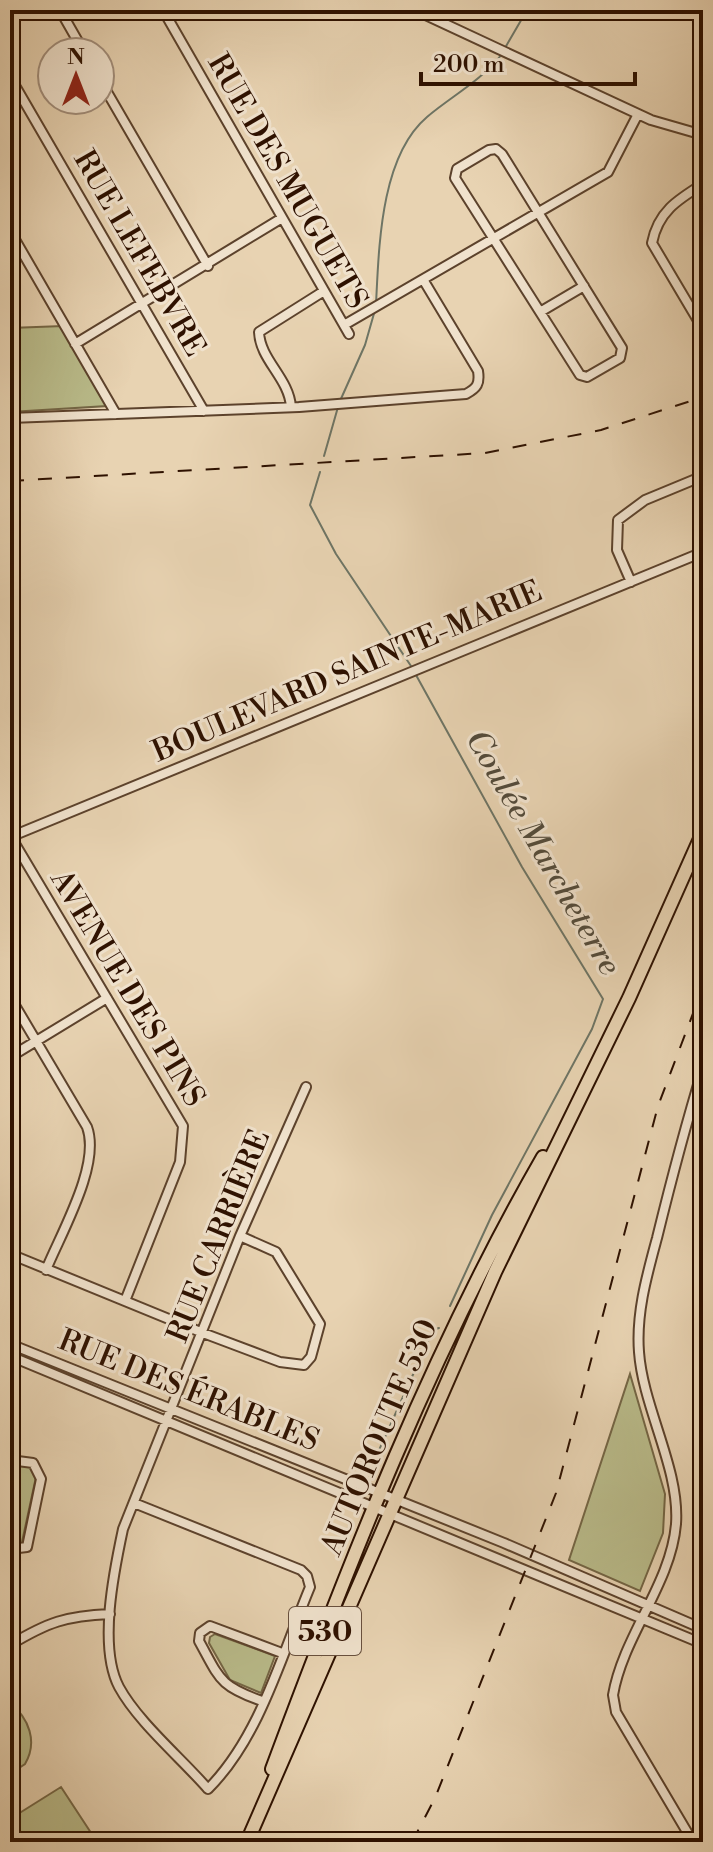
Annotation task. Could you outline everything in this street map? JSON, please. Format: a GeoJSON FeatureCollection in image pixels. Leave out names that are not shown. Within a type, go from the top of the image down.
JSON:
{"type":"FeatureCollection","features":[{"type":"Feature","properties":{"kind":"highway","name":"AUTOROUTE 530"},"geometry":{"type":"LineString","coordinates":[[246,1842],[495,1272],[595,1068],[703,832]]}},
{"type":"Feature","properties":{"kind":"highway","name":"AUTOROUTE 530"},"geometry":{"type":"LineString","coordinates":[[246,1842],[375,1508],[470,1294],[520,1196],[595,1068]]}},
{"type":"Feature","properties":{"kind":"street"},"geometry":{"type":"LineString","coordinates":[[60,10],[75,36]]}},
{"type":"Feature","properties":{"kind":"street","name":"RUE DES MUGUETS"},"geometry":{"type":"LineString","coordinates":[[163,10],[346,329],[424,281]]}},
{"type":"Feature","properties":{"kind":"street"},"geometry":{"type":"LineString","coordinates":[[415,10],[638,114],[703,135]]}},
{"type":"Feature","properties":{"kind":"street","name":"RUE LEFEBVRE"},"geometry":{"type":"LineString","coordinates":[[10,77],[204,411]]}},
{"type":"Feature","properties":{"kind":"street"},"geometry":{"type":"LineString","coordinates":[[116,108],[208,266]]}},
{"type":"Feature","properties":{"kind":"street"},"geometry":{"type":"LineString","coordinates":[[10,418],[295,407],[450,395],[475,389],[479,381],[478,371],[424,281],[612,168],[638,114]]}},
{"type":"Feature","properties":{"kind":"street"},"geometry":{"type":"LineString","coordinates":[[490,149],[498,150],[584,286],[622,352],[620,358],[591,375],[580,375],[495,240],[456,180],[458,168],[490,149]]}},
{"type":"Feature","properties":{"kind":"street"},"geometry":{"type":"LineString","coordinates":[[703,184],[671,204],[662,214],[652,243],[703,329]]}},
{"type":"Feature","properties":{"kind":"street"},"geometry":{"type":"LineString","coordinates":[[75,344],[208,266],[282,218]]}},
{"type":"Feature","properties":{"kind":"street"},"geometry":{"type":"LineString","coordinates":[[10,231],[116,414]]}},
{"type":"Feature","properties":{"kind":"street"},"geometry":{"type":"LineString","coordinates":[[540,312],[584,286]]}},
{"type":"Feature","properties":{"kind":"street"},"geometry":{"type":"LineString","coordinates":[[295,407],[289,389],[262,345],[259,332],[324,291]]}},
{"type":"Feature","properties":{"kind":"street"},"geometry":{"type":"LineString","coordinates":[[631,582],[617,550],[618,520],[645,500],[703,476]]}},
{"type":"Feature","properties":{"kind":"street","name":"BOULEVARD SAINTE-MARIE"},"geometry":{"type":"LineString","coordinates":[[10,837],[703,552]]}},
{"type":"Feature","properties":{"kind":"street","name":"AVENUE DES PINS"},"geometry":{"type":"LineString","coordinates":[[10,837],[173,1107],[184,1134],[180,1162],[125,1301]]}},
{"type":"Feature","properties":{"kind":"street"},"geometry":{"type":"LineString","coordinates":[[10,997],[87,1127],[92,1150],[46,1270]]}},
{"type":"Feature","properties":{"kind":"street"},"geometry":{"type":"LineString","coordinates":[[10,1057],[107,998]]}},
{"type":"Feature","properties":{"kind":"street"},"geometry":{"type":"LineString","coordinates":[[693,1842],[613,1702],[614,1687],[673,1541],[676,1510],[639,1353],[641,1308],[677,1155],[703,1068]]}},
{"type":"Feature","properties":{"kind":"street","name":"RUE CARRIÈRE"},"geometry":{"type":"LineString","coordinates":[[262,1701],[224,1773],[208,1789],[119,1687],[110,1656],[110,1614],[118,1549],[134,1503],[240,1236],[306,1087]]}},
{"type":"Feature","properties":{"kind":"street"},"geometry":{"type":"LineString","coordinates":[[10,1254],[203,1333],[288,1364],[304,1365],[311,1357],[320,1324],[276,1252],[240,1236]]}},
{"type":"Feature","properties":{"kind":"street","name":"RUE DES ÉRABLES"},"geometry":{"type":"LineString","coordinates":[[10,1344],[382,1493],[703,1629]]}},
{"type":"Feature","properties":{"kind":"street","name":"RUE DES ÉRABLES"},"geometry":{"type":"LineString","coordinates":[[10,1356],[167,1424],[703,1644]]}},
{"type":"Feature","properties":{"kind":"street"},"geometry":{"type":"LineString","coordinates":[[10,1460],[33,1463],[41,1479],[27,1547],[10,1549]]}},
{"type":"Feature","properties":{"kind":"street"},"geometry":{"type":"LineString","coordinates":[[134,1503],[301,1570],[307,1576],[310,1587],[262,1701],[231,1690],[222,1682],[199,1641],[200,1633],[210,1626],[282,1653]]}},
{"type":"Feature","properties":{"kind":"street"},"geometry":{"type":"LineString","coordinates":[[10,1645],[46,1623],[67,1616],[110,1614]]}},
{"type":"Feature","properties":{"kind":"green space"},"geometry":{"type":"Polygon","coordinates":[[[63,326],[107,406],[10,412],[10,328],[63,326]]]}},
{"type":"Feature","properties":{"kind":"green space"},"geometry":{"type":"Polygon","coordinates":[[[630,1374],[665,1494],[663,1533],[640,1591],[569,1560],[630,1374]]]}},
{"type":"Feature","properties":{"kind":"green space"},"geometry":{"type":"Polygon","coordinates":[[[10,1463],[31,1466],[36,1477],[22,1542],[14,1546],[10,1543],[10,1463]]]}},
{"type":"Feature","properties":{"kind":"green space"},"geometry":{"type":"Polygon","coordinates":[[[215,1634],[275,1656],[261,1693],[230,1680],[209,1643],[210,1637],[215,1634]]]}},
{"type":"Feature","properties":{"kind":"green space"},"geometry":{"type":"Polygon","coordinates":[[[10,1703],[27,1723],[31,1747],[25,1764],[10,1774],[10,1703]]]}},
{"type":"Feature","properties":{"kind":"green space"},"geometry":{"type":"Polygon","coordinates":[[[61,1787],[97,1842],[10,1842],[10,1819],[61,1787]]]}},
{"type":"Feature","properties":{"kind":"waterway","name":"Coulée Marcheterre"},"geometry":{"type":"LineString","coordinates":[[505,48],[527,10]]}},
{"type":"Feature","properties":{"kind":"waterway","name":"Coulée Marcheterre"},"geometry":{"type":"LineString","coordinates":[[376,304],[385,204],[400,155],[411,134],[427,117],[475,80],[502,54]]}},
{"type":"Feature","properties":{"kind":"waterway","name":"Coulée Marcheterre"},"geometry":{"type":"LineString","coordinates":[[340,401],[365,345],[375,310]]}},
{"type":"Feature","properties":{"kind":"waterway","name":"Coulée Marcheterre"},"geometry":{"type":"LineString","coordinates":[[324,456],[338,407]]}},
{"type":"Feature","properties":{"kind":"waterway","name":"Coulée Marcheterre"},"geometry":{"type":"LineString","coordinates":[[320,472],[310,505],[336,554],[413,669]]}},
{"type":"Feature","properties":{"kind":"waterway","name":"Coulée Marcheterre"},"geometry":{"type":"LineString","coordinates":[[416,675],[522,867],[603,999],[592,1029],[492,1215],[450,1306]]}},
{"type":"Feature","properties":{"kind":"waterway","name":"Coulée Marcheterre"},"geometry":{"type":"LineString","coordinates":[[376,1457],[433,1330],[439,1328]]}},
{"type":"Feature","properties":{"kind":"waterway","name":"Coulée Marcheterre"},"geometry":{"type":"LineString","coordinates":[[347,1531],[349,1527]]}},
{"type":"Feature","properties":{"kind":"railway"},"geometry":{"type":"LineString","coordinates":[[10,481],[485,453],[601,430],[703,397]]}},
{"type":"Feature","properties":{"kind":"railway"},"geometry":{"type":"LineString","coordinates":[[412,1842],[435,1798],[556,1493],[658,1106],[703,987]]}}]}
